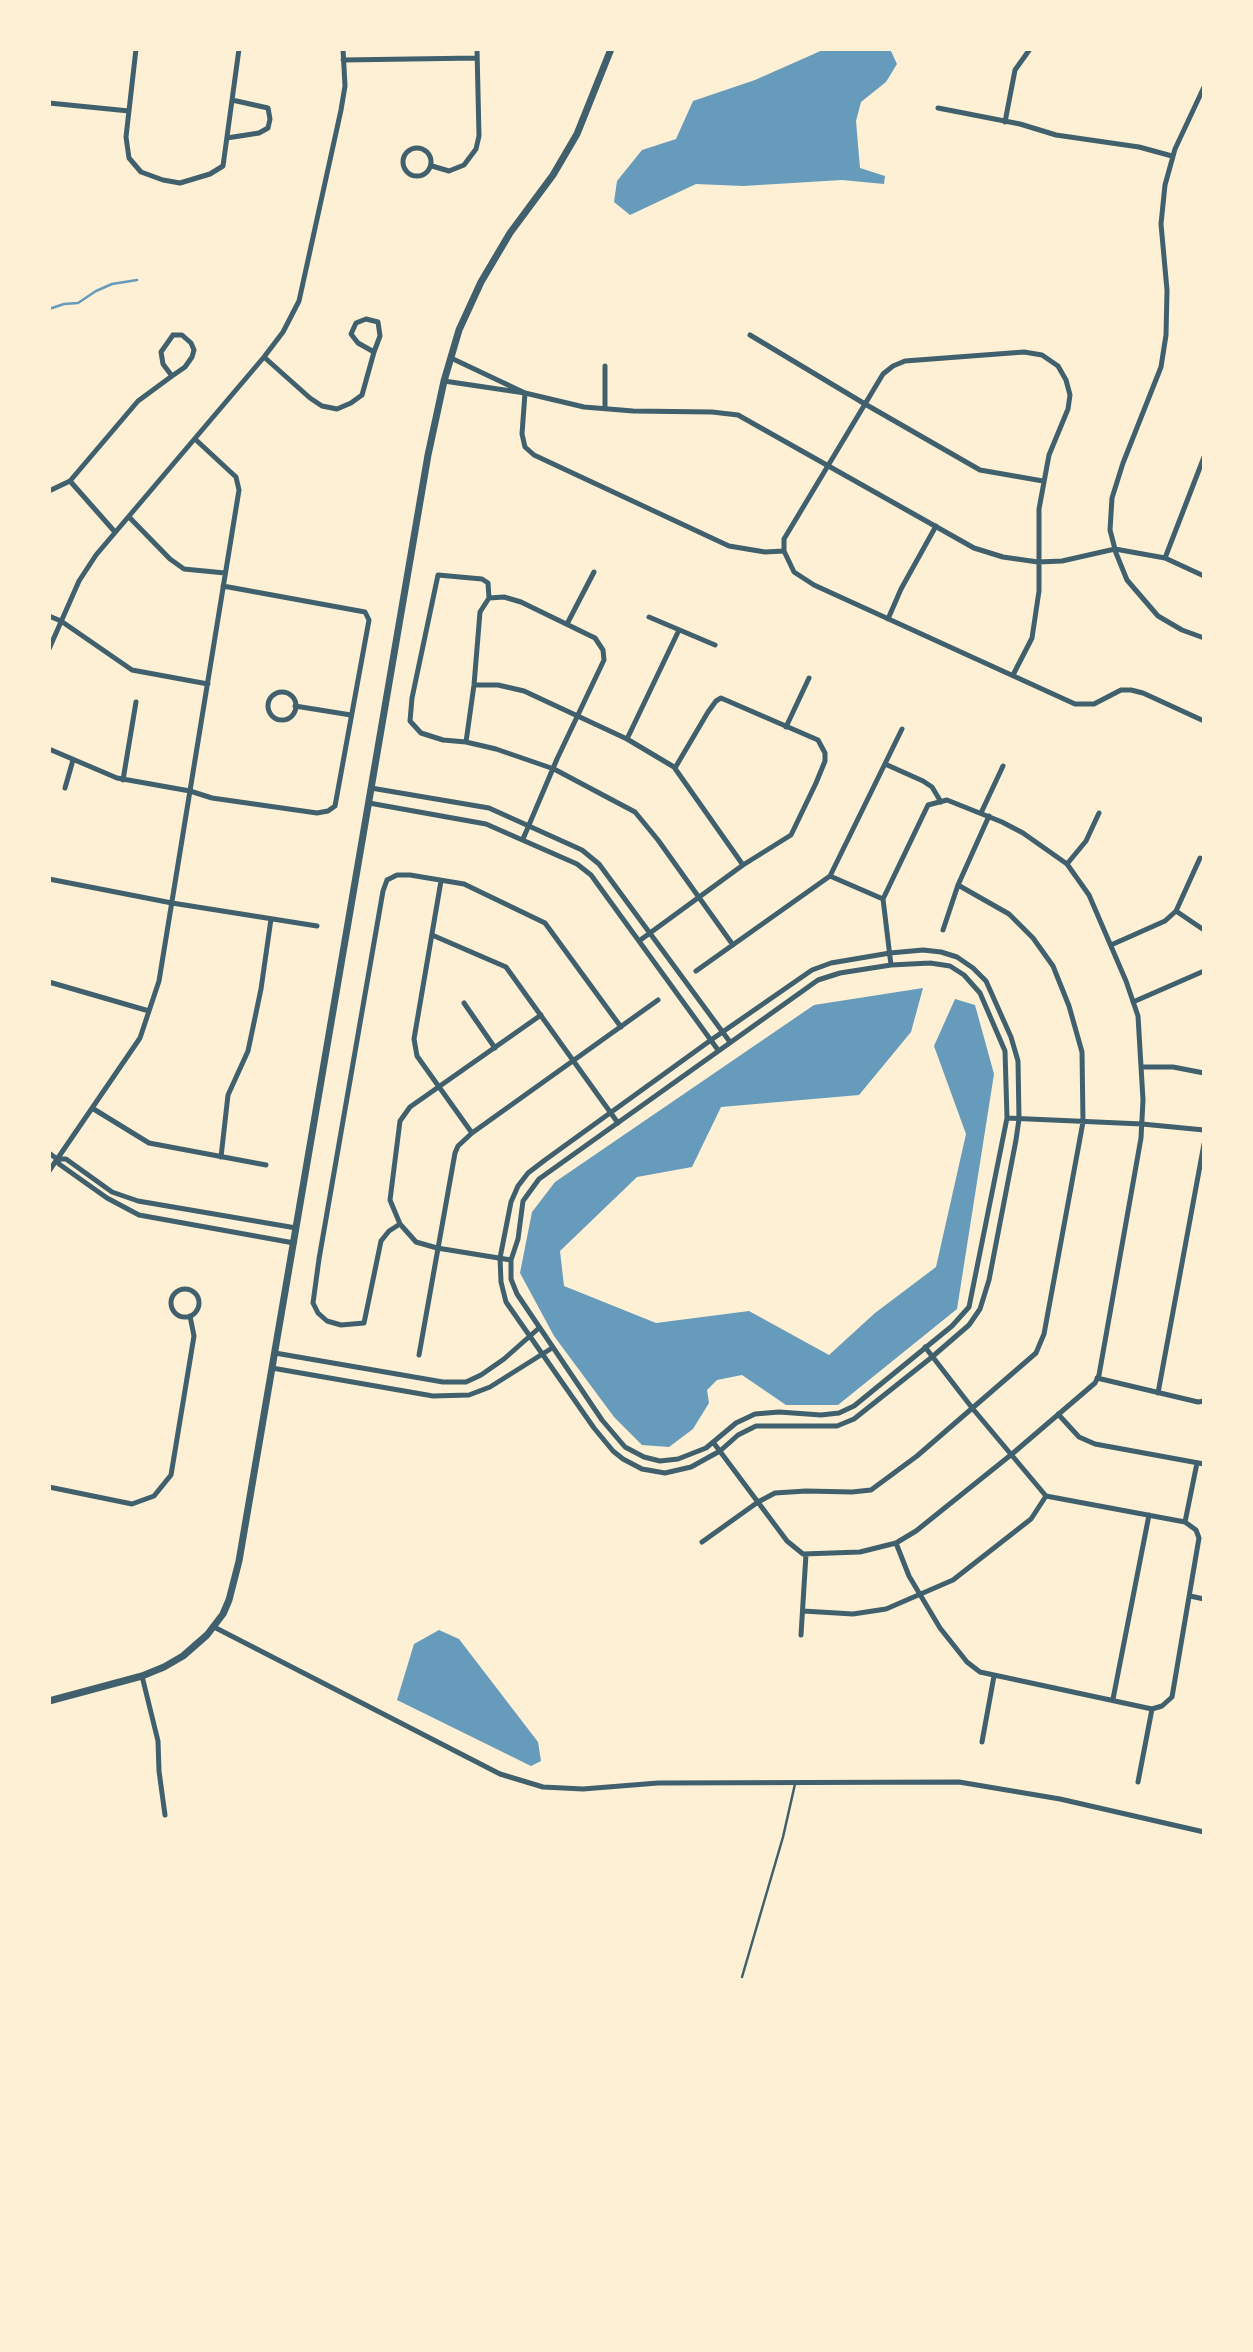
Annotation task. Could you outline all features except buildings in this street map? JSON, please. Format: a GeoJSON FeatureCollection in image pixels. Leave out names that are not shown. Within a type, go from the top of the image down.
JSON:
{"type":"FeatureCollection","features":[{"type":"Feature","properties":{"kind":"street"},"geometry":{"type":"LineString","coordinates":[[136,49],[126,138],[129,158],[141,172],[180,183],[210,174],[223,166],[239,49]]}},
{"type":"Feature","properties":{"kind":"street"},"geometry":{"type":"LineString","coordinates":[[49,649],[79,581],[96,555],[264,357],[283,332],[299,301],[341,110],[345,86],[343,49]]}},
{"type":"Feature","properties":{"kind":"street"},"geometry":{"type":"LineString","coordinates":[[432,166],[449,171],[464,165],[476,149],[479,136],[477,49]]}},
{"type":"Feature","properties":{"kind":"street"},"geometry":{"type":"LineString","coordinates":[[49,1701],[142,1676],[164,1667],[198,1644],[214,1627],[229,1600],[239,1561],[428,455],[444,381],[459,330],[481,282],[510,233],[554,175],[577,134],[611,49]]}},
{"type":"Feature","properties":{"kind":"street"},"geometry":{"type":"LineString","coordinates":[[1005,122],[1015,70],[1030,49]]}},
{"type":"Feature","properties":{"kind":"street"},"geometry":{"type":"LineString","coordinates":[[344,60],[477,58]]}},
{"type":"Feature","properties":{"kind":"street"},"geometry":{"type":"LineString","coordinates":[[1204,87],[1172,156],[1165,185],[1161,224],[1167,290],[1166,335],[1161,368],[1122,463],[1112,498],[1111,530],[1115,549],[1128,580],[1158,616],[1182,630],[1204,638]]}},
{"type":"Feature","properties":{"kind":"street"},"geometry":{"type":"LineString","coordinates":[[227,138],[259,133],[268,128],[270,119],[268,107],[232,100]]}},
{"type":"Feature","properties":{"kind":"street"},"geometry":{"type":"LineString","coordinates":[[49,103],[129,111]]}},
{"type":"Feature","properties":{"kind":"street"},"geometry":{"type":"LineString","coordinates":[[938,108],[1020,124],[1056,135],[1139,147],[1172,156]]}},
{"type":"Feature","properties":{"kind":"street"},"geometry":{"type":"LineString","coordinates":[[419,148],[429,154],[432,166],[423,176],[413,176],[408,173],[403,162],[408,152],[419,148]]}},
{"type":"Feature","properties":{"kind":"street"},"geometry":{"type":"LineString","coordinates":[[264,357],[310,398],[322,406],[337,409],[362,395],[380,337],[378,322],[366,319],[356,323],[351,334],[374,352]]}},
{"type":"Feature","properties":{"kind":"street"},"geometry":{"type":"LineString","coordinates":[[49,491],[70,481],[138,401],[185,367],[194,350],[182,335],[173,335],[161,352],[163,363],[172,376]]}},
{"type":"Feature","properties":{"kind":"street"},"geometry":{"type":"LineString","coordinates":[[750,335],[980,470],[1043,481]]}},
{"type":"Feature","properties":{"kind":"street"},"geometry":{"type":"LineString","coordinates":[[1013,676],[1032,638],[1039,591],[1039,509],[1043,481],[1049,455],[1068,410],[1070,395],[1058,366],[1042,355],[1024,352],[905,361],[892,366],[883,374],[784,539],[784,551],[794,572],[814,585],[1013,676],[1075,704],[1094,704],[1121,690],[1131,690],[1204,721]]}},
{"type":"Feature","properties":{"kind":"street"},"geometry":{"type":"LineString","coordinates":[[451,358],[525,393]]}},
{"type":"Feature","properties":{"kind":"street"},"geometry":{"type":"LineString","coordinates":[[604,408],[605,366]]}},
{"type":"Feature","properties":{"kind":"street"},"geometry":{"type":"LineString","coordinates":[[444,381],[525,393],[584,407],[738,415],[974,548],[1003,557],[1039,562],[1062,561],[1115,549],[1165,558],[1204,576]]}},
{"type":"Feature","properties":{"kind":"street"},"geometry":{"type":"LineString","coordinates":[[525,393],[522,434],[526,447],[534,454],[729,546],[765,552],[784,551]]}},
{"type":"Feature","properties":{"kind":"street"},"geometry":{"type":"LineString","coordinates":[[49,1171],[140,1038],[159,981],[239,490],[236,477],[195,439]]}},
{"type":"Feature","properties":{"kind":"street"},"geometry":{"type":"LineString","coordinates":[[1165,558],[1204,457]]}},
{"type":"Feature","properties":{"kind":"street"},"geometry":{"type":"LineString","coordinates":[[70,481],[115,532]]}},
{"type":"Feature","properties":{"kind":"street"},"geometry":{"type":"LineString","coordinates":[[129,517],[170,559],[184,569],[225,573]]}},
{"type":"Feature","properties":{"kind":"street"},"geometry":{"type":"LineString","coordinates":[[888,619],[901,589],[936,526]]}},
{"type":"Feature","properties":{"kind":"street"},"geometry":{"type":"LineString","coordinates":[[567,624],[594,572]]}},
{"type":"Feature","properties":{"kind":"street"},"geometry":{"type":"LineString","coordinates":[[466,742],[480,612],[489,598],[488,583],[482,579],[438,575],[417,673],[410,722],[421,733],[443,740],[466,742],[554,769],[635,812],[733,945]]}},
{"type":"Feature","properties":{"kind":"street"},"geometry":{"type":"LineString","coordinates":[[49,749],[123,780],[190,791],[212,798],[317,813],[328,811],[335,806],[369,620],[365,612],[223,586]]}},
{"type":"Feature","properties":{"kind":"street"},"geometry":{"type":"LineString","coordinates":[[489,598],[504,597],[521,602],[595,638],[603,650],[604,660],[523,839]]}},
{"type":"Feature","properties":{"kind":"street"},"geometry":{"type":"LineString","coordinates":[[49,616],[61,621],[132,670],[208,684]]}},
{"type":"Feature","properties":{"kind":"street"},"geometry":{"type":"LineString","coordinates":[[649,617],[715,645]]}},
{"type":"Feature","properties":{"kind":"street"},"geometry":{"type":"LineString","coordinates":[[627,739],[679,630]]}},
{"type":"Feature","properties":{"kind":"street"},"geometry":{"type":"LineString","coordinates":[[786,727],[809,678]]}},
{"type":"Feature","properties":{"kind":"street"},"geometry":{"type":"LineString","coordinates":[[474,685],[498,685],[524,691],[627,739],[675,768],[743,865]]}},
{"type":"Feature","properties":{"kind":"street"},"geometry":{"type":"LineString","coordinates":[[285,693],[294,699],[295,706],[290,718],[279,720],[269,713],[268,705],[273,695],[285,693]]}},
{"type":"Feature","properties":{"kind":"street"},"geometry":{"type":"LineString","coordinates":[[639,941],[743,865],[791,835],[825,761],[825,753],[818,740],[721,698],[708,712],[675,768]]}},
{"type":"Feature","properties":{"kind":"street"},"geometry":{"type":"LineString","coordinates":[[123,780],[136,702]]}},
{"type":"Feature","properties":{"kind":"street"},"geometry":{"type":"LineString","coordinates":[[295,706],[351,715]]}},
{"type":"Feature","properties":{"kind":"street"},"geometry":{"type":"LineString","coordinates":[[696,971],[830,876],[902,729]]}},
{"type":"Feature","properties":{"kind":"street"},"geometry":{"type":"LineString","coordinates":[[65,788],[73,760]]}},
{"type":"Feature","properties":{"kind":"street"},"geometry":{"type":"LineString","coordinates":[[885,764],[932,787],[941,802]]}},
{"type":"Feature","properties":{"kind":"street"},"geometry":{"type":"LineString","coordinates":[[981,813],[1003,766]]}},
{"type":"Feature","properties":{"kind":"street"},"geometry":{"type":"LineString","coordinates":[[371,788],[489,808],[582,850],[599,864],[730,1042]]}},
{"type":"Feature","properties":{"kind":"street"},"geometry":{"type":"LineString","coordinates":[[422,813],[426,798]]}},
{"type":"Feature","properties":{"kind":"street"},"geometry":{"type":"LineString","coordinates":[[713,1442],[787,1541],[806,1553],[860,1552],[896,1543],[916,1531],[1012,1454],[1097,1378],[1142,1124],[1138,1016],[1089,895],[1067,864],[1023,833],[947,800],[928,805],[883,899],[891,965]]}},
{"type":"Feature","properties":{"kind":"street"},"geometry":{"type":"LineString","coordinates":[[369,803],[486,824],[577,864],[591,875],[718,1050]]}},
{"type":"Feature","properties":{"kind":"street"},"geometry":{"type":"LineString","coordinates":[[1067,864],[1086,841],[1099,813]]}},
{"type":"Feature","properties":{"kind":"street"},"geometry":{"type":"LineString","coordinates":[[943,930],[958,885],[989,816]]}},
{"type":"Feature","properties":{"kind":"street"},"geometry":{"type":"LineString","coordinates":[[1111,945],[1166,921],[1176,911],[1200,858]]}},
{"type":"Feature","properties":{"kind":"street"},"geometry":{"type":"LineString","coordinates":[[400,1224],[388,1231],[381,1241],[364,1324],[341,1325],[327,1321],[318,1313],[313,1303],[387,880],[397,875],[464,884],[545,923],[621,1027]]}},
{"type":"Feature","properties":{"kind":"street"},"geometry":{"type":"LineString","coordinates":[[830,876],[883,899]]}},
{"type":"Feature","properties":{"kind":"street"},"geometry":{"type":"LineString","coordinates":[[49,879],[172,903],[317,926]]}},
{"type":"Feature","properties":{"kind":"street"},"geometry":{"type":"LineString","coordinates":[[441,881],[414,1039],[416,1056],[472,1133]]}},
{"type":"Feature","properties":{"kind":"street"},"geometry":{"type":"LineString","coordinates":[[702,1542],[775,1493],[871,1490],[917,1456],[1036,1353],[1044,1334],[1083,1122],[1082,1052],[1069,1006],[1053,966],[1009,914],[958,885]]}},
{"type":"Feature","properties":{"kind":"street"},"geometry":{"type":"LineString","coordinates":[[1176,911],[1204,930]]}},
{"type":"Feature","properties":{"kind":"street"},"geometry":{"type":"LineString","coordinates":[[221,1157],[228,1096],[247,1051],[261,989],[271,919]]}},
{"type":"Feature","properties":{"kind":"street"},"geometry":{"type":"LineString","coordinates":[[432,935],[506,967],[618,1123]]}},
{"type":"Feature","properties":{"kind":"street"},"geometry":{"type":"LineString","coordinates":[[923,950],[942,952],[957,957],[973,968],[986,981],[1011,1037],[1018,1061],[1019,1119],[989,1280],[980,1308],[969,1325],[854,1419],[836,1426],[756,1426],[691,1467],[665,1473],[642,1469],[613,1451],[506,1303],[501,1282],[500,1258],[511,1202],[518,1186],[528,1173],[545,1160],[812,970],[831,963],[890,953],[923,950]]}},
{"type":"Feature","properties":{"kind":"street"},"geometry":{"type":"LineString","coordinates":[[930,963],[950,967],[964,975],[980,993],[1004,1051],[1007,1118],[969,1307],[953,1326],[854,1406],[839,1413],[755,1414],[736,1423],[706,1448],[678,1459],[660,1461],[644,1457],[625,1447],[602,1420],[516,1294],[511,1279],[511,1260],[518,1239],[523,1201],[539,1178],[730,1042],[818,980],[840,973],[891,965],[930,963]]}},
{"type":"Feature","properties":{"kind":"street"},"geometry":{"type":"LineString","coordinates":[[1133,1002],[1204,971]]}},
{"type":"Feature","properties":{"kind":"street"},"geometry":{"type":"LineString","coordinates":[[49,982],[149,1011]]}},
{"type":"Feature","properties":{"kind":"street"},"geometry":{"type":"LineString","coordinates":[[419,1355],[455,1153],[472,1133],[658,1000]]}},
{"type":"Feature","properties":{"kind":"street"},"geometry":{"type":"LineString","coordinates":[[464,1003],[495,1048]]}},
{"type":"Feature","properties":{"kind":"street"},"geometry":{"type":"LineString","coordinates":[[511,1260],[416,1242],[400,1224],[390,1200],[400,1121],[410,1107],[541,1015]]}},
{"type":"Feature","properties":{"kind":"street"},"geometry":{"type":"LineString","coordinates":[[1141,1067],[1204,1073]]}},
{"type":"Feature","properties":{"kind":"street"},"geometry":{"type":"LineString","coordinates":[[92,1108],[149,1143],[267,1165]]}},
{"type":"Feature","properties":{"kind":"street"},"geometry":{"type":"LineString","coordinates":[[1007,1118],[1142,1124],[1204,1130]]}},
{"type":"Feature","properties":{"kind":"street"},"geometry":{"type":"LineString","coordinates":[[1158,1392],[1204,1144]]}},
{"type":"Feature","properties":{"kind":"street"},"geometry":{"type":"LineString","coordinates":[[49,1153],[66,1159],[112,1192],[138,1201],[296,1228]]}},
{"type":"Feature","properties":{"kind":"street"},"geometry":{"type":"LineString","coordinates":[[57,1158],[59,1164],[138,1215],[294,1243]]}},
{"type":"Feature","properties":{"kind":"street"},"geometry":{"type":"LineString","coordinates":[[224,1231],[220,1223],[225,1216]]}},
{"type":"Feature","properties":{"kind":"street"},"geometry":{"type":"LineString","coordinates":[[182,1289],[191,1290],[199,1301],[197,1310],[190,1316],[181,1316],[172,1307],[174,1294],[182,1289]]}},
{"type":"Feature","properties":{"kind":"street"},"geometry":{"type":"LineString","coordinates":[[49,1487],[132,1504],[154,1496],[171,1475],[194,1336],[190,1316]]}},
{"type":"Feature","properties":{"kind":"street"},"geometry":{"type":"LineString","coordinates":[[275,1353],[443,1382],[466,1382],[504,1359],[539,1328]]}},
{"type":"Feature","properties":{"kind":"street"},"geometry":{"type":"LineString","coordinates":[[896,1543],[909,1576],[940,1628],[967,1662],[980,1672],[1152,1709],[1163,1706],[1172,1697],[1199,1538],[1196,1530],[1185,1522],[1046,1496],[925,1347]]}},
{"type":"Feature","properties":{"kind":"street"},"geometry":{"type":"LineString","coordinates":[[272,1368],[433,1396],[469,1395],[490,1387],[552,1348]]}},
{"type":"Feature","properties":{"kind":"street"},"geometry":{"type":"LineString","coordinates":[[1097,1378],[1198,1402],[1204,1401]]}},
{"type":"Feature","properties":{"kind":"street"},"geometry":{"type":"LineString","coordinates":[[1058,1414],[1079,1437],[1095,1444],[1201,1464],[1185,1522]]}},
{"type":"Feature","properties":{"kind":"street"},"geometry":{"type":"LineString","coordinates":[[803,1611],[853,1614],[886,1609],[953,1580],[1031,1519],[1046,1496]]}},
{"type":"Feature","properties":{"kind":"street"},"geometry":{"type":"LineString","coordinates":[[1113,1699],[1149,1515]]}},
{"type":"Feature","properties":{"kind":"street"},"geometry":{"type":"LineString","coordinates":[[801,1635],[806,1553]]}},
{"type":"Feature","properties":{"kind":"street"},"geometry":{"type":"LineString","coordinates":[[1190,1596],[1204,1599]]}},
{"type":"Feature","properties":{"kind":"street"},"geometry":{"type":"LineString","coordinates":[[214,1627],[514,1780],[543,1787],[572,1790],[658,1783],[930,1781],[989,1786],[1060,1799],[1204,1832]]}},
{"type":"Feature","properties":{"kind":"street"},"geometry":{"type":"LineString","coordinates":[[982,1742],[994,1675]]}},
{"type":"Feature","properties":{"kind":"street"},"geometry":{"type":"LineString","coordinates":[[142,1676],[158,1741],[165,1815]]}},
{"type":"Feature","properties":{"kind":"street"},"geometry":{"type":"LineString","coordinates":[[1138,1782],[1152,1709]]}},
{"type":"Feature","properties":{"kind":"lane"},"geometry":{"type":"LineString","coordinates":[[742,1977],[783,1837],[795,1782]]}},
{"type":"Feature","properties":{"kind":"water"},"geometry":{"type":"Polygon","coordinates":[[[825,49],[890,49],[897,64],[886,82],[861,102],[856,121],[860,168],[885,176],[884,184],[842,180],[743,186],[696,184],[630,215],[614,202],[617,181],[642,150],[676,139],[693,101],[755,80],[825,49]]]}},
{"type":"Feature","properties":{"kind":"water"},"geometry":{"type":"Polygon","coordinates":[[[923,988],[911,1032],[859,1095],[721,1107],[692,1167],[637,1177],[560,1251],[564,1286],[656,1323],[749,1311],[829,1355],[875,1313],[936,1267],[966,1134],[934,1046],[955,999],[975,1005],[994,1074],[957,1309],[838,1405],[786,1405],[742,1375],[717,1380],[707,1390],[709,1403],[693,1429],[669,1447],[642,1445],[614,1417],[554,1336],[520,1273],[532,1212],[555,1182],[814,1005],[923,988]]]}},
{"type":"Feature","properties":{"kind":"water"},"geometry":{"type":"Polygon","coordinates":[[[439,1630],[459,1639],[538,1742],[541,1761],[531,1766],[397,1700],[414,1644],[439,1630]]]}},
{"type":"Feature","properties":{"kind":"waterway"},"geometry":{"type":"LineString","coordinates":[[49,309],[78,303],[112,284],[137,280]]}}]}
